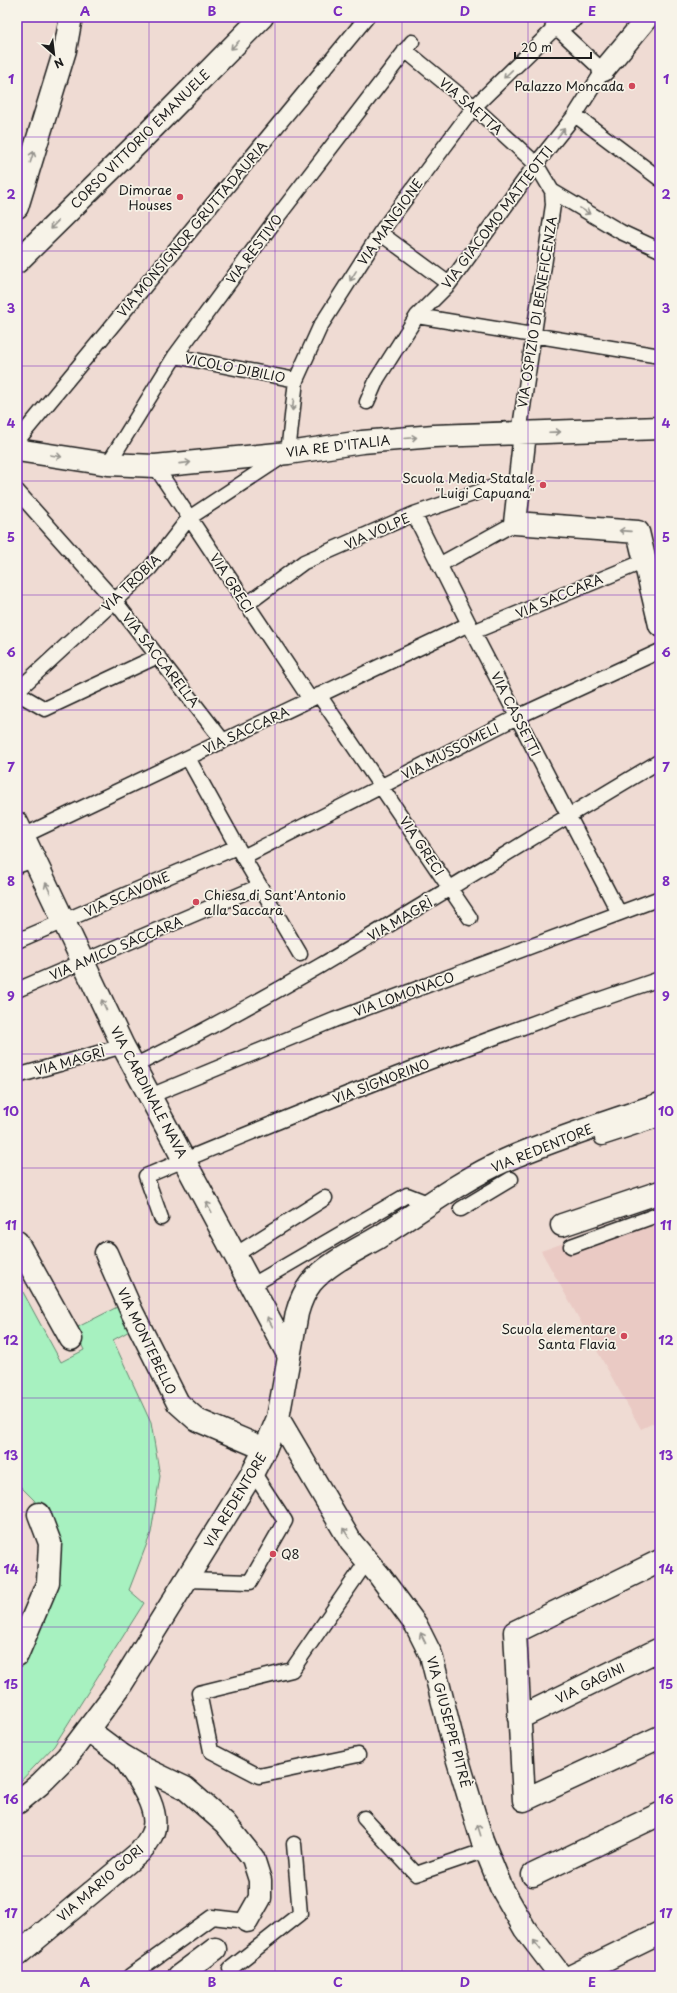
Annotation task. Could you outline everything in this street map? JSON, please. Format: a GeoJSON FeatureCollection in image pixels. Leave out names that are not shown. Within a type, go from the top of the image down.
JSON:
{"type":"FeatureCollection","features":[{"type":"Feature","properties":{"kind":"street"},"geometry":{"type":"LineString","coordinates":[[17,207],[65,50],[71,17]]}},
{"type":"Feature","properties":{"kind":"street","name":"CORSO VITTORIO EMANUELE"},"geometry":{"type":"LineString","coordinates":[[17,262],[140,141],[262,17]]}},
{"type":"Feature","properties":{"kind":"street","name":"VIA GIACOMO MATTEOTTI"},"geometry":{"type":"LineString","coordinates":[[603,71],[648,17]]}},
{"type":"Feature","properties":{"kind":"street","name":"VIA RE D'ITALIA"},"geometry":{"type":"LineString","coordinates":[[17,450],[108,464],[155,466],[288,453],[362,442],[434,436],[660,428]]}},
{"type":"Feature","properties":{"kind":"street"},"geometry":{"type":"LineString","coordinates":[[522,433],[520,485],[514,523],[638,532],[660,626]]}},
{"type":"Feature","properties":{"kind":"street","name":"VIA CARDINALE NAVA"},"geometry":{"type":"LineString","coordinates":[[20,830],[26,863],[64,922],[123,1046],[289,1356]]}},
{"type":"Feature","properties":{"kind":"street","name":"VIA REDENTORE"},"geometry":{"type":"LineString","coordinates":[[17,1803],[40,1784],[67,1757],[119,1688],[253,1472],[265,1449],[278,1418],[301,1298],[312,1283],[328,1269],[477,1175],[541,1146],[660,1104]]}},
{"type":"Feature","properties":{"kind":"street"},"geometry":{"type":"LineString","coordinates":[[562,1225],[660,1192]]}},
{"type":"Feature","properties":{"kind":"street"},"geometry":{"type":"LineString","coordinates":[[17,1242],[71,1339]]}},
{"type":"Feature","properties":{"kind":"street","name":"VIA MONTEBELLO"},"geometry":{"type":"LineString","coordinates":[[106,1253],[132,1312],[178,1403],[197,1420],[265,1449]]}},
{"type":"Feature","properties":{"kind":"street","name":"VIA GIUSEPPE PITRÈ"},"geometry":{"type":"LineString","coordinates":[[278,1418],[306,1462],[337,1519],[367,1561],[416,1624],[431,1655],[456,1754],[486,1850],[514,1911],[561,1976]]}},
{"type":"Feature","properties":{"kind":"street"},"geometry":{"type":"LineString","coordinates":[[17,1655],[48,1582],[50,1543],[39,1514]]}},
{"type":"Feature","properties":{"kind":"street"},"geometry":{"type":"LineString","coordinates":[[660,1561],[515,1632],[524,1800],[660,1737]]}},
{"type":"Feature","properties":{"kind":"street","name":"VIA GAGINI"},"geometry":{"type":"LineString","coordinates":[[519,1718],[660,1649]]}},
{"type":"Feature","properties":{"kind":"street","name":"VIA MARIO GORI"},"geometry":{"type":"LineString","coordinates":[[88,1730],[123,1756],[143,1768],[185,1788],[225,1823],[253,1858],[260,1880],[260,1898],[248,1921]]}},
{"type":"Feature","properties":{"kind":"street","name":"VIA MARIO GORI"},"geometry":{"type":"LineString","coordinates":[[17,1955],[140,1852],[152,1835],[155,1820],[146,1792],[123,1756]]}},
{"type":"Feature","properties":{"kind":"street"},"geometry":{"type":"LineString","coordinates":[[533,1875],[660,1814]]}},
{"type":"Feature","properties":{"kind":"street"},"geometry":{"type":"LineString","coordinates":[[572,1976],[660,1933]]}},
{"type":"Feature","properties":{"kind":"street"},"geometry":{"type":"LineString","coordinates":[[179,1976],[215,1949]]}},
{"type":"Feature","properties":{"kind":"lane","name":"VIA MONSIGNOR GRUTTADAURIA"},"geometry":{"type":"LineString","coordinates":[[17,441],[367,17]]}},
{"type":"Feature","properties":{"kind":"lane"},"geometry":{"type":"LineString","coordinates":[[564,22],[603,71]]}},
{"type":"Feature","properties":{"kind":"lane","name":"VIA MANGIONE"},"geometry":{"type":"LineString","coordinates":[[288,453],[296,380],[320,327],[380,233],[474,107],[564,22]]}},
{"type":"Feature","properties":{"kind":"lane","name":"VIA SAETTA"},"geometry":{"type":"LineString","coordinates":[[408,46],[536,164],[552,191]]}},
{"type":"Feature","properties":{"kind":"lane","name":"VIA RESTIVO"},"geometry":{"type":"LineString","coordinates":[[108,464],[175,356],[279,215],[408,46]]}},
{"type":"Feature","properties":{"kind":"lane","name":"VIA GIACOMO MATTEOTTI"},"geometry":{"type":"LineString","coordinates":[[367,402],[377,379],[417,316],[449,284],[536,164],[575,115],[603,71]]}},
{"type":"Feature","properties":{"kind":"lane"},"geometry":{"type":"LineString","coordinates":[[575,115],[660,179]]}},
{"type":"Feature","properties":{"kind":"lane"},"geometry":{"type":"LineString","coordinates":[[552,191],[621,232],[660,250]]}},
{"type":"Feature","properties":{"kind":"lane","name":"VIA OSPIZIO DI BENEFICENZA"},"geometry":{"type":"LineString","coordinates":[[522,433],[553,205],[552,191]]}},
{"type":"Feature","properties":{"kind":"lane"},"geometry":{"type":"LineString","coordinates":[[380,233],[449,284]]}},
{"type":"Feature","properties":{"kind":"lane"},"geometry":{"type":"LineString","coordinates":[[417,316],[660,356]]}},
{"type":"Feature","properties":{"kind":"lane","name":"VICOLO DIBILIO"},"geometry":{"type":"LineString","coordinates":[[175,356],[296,380]]}},
{"type":"Feature","properties":{"kind":"lane","name":"VIA TROBIA"},"geometry":{"type":"LineString","coordinates":[[17,692],[150,568],[189,518],[288,453]]}},
{"type":"Feature","properties":{"kind":"lane","name":"VIA GRECI"},"geometry":{"type":"LineString","coordinates":[[155,466],[246,605],[382,786],[470,918]]}},
{"type":"Feature","properties":{"kind":"lane","name":"VIA VOLPE"},"geometry":{"type":"LineString","coordinates":[[246,605],[304,562],[414,514],[499,485],[520,485]]}},
{"type":"Feature","properties":{"kind":"lane","name":"VIA SACCARELLA"},"geometry":{"type":"LineString","coordinates":[[17,491],[114,600],[223,741]]}},
{"type":"Feature","properties":{"kind":"lane","name":"VIA CASSETTI"},"geometry":{"type":"LineString","coordinates":[[414,514],[471,628],[619,913]]}},
{"type":"Feature","properties":{"kind":"lane"},"geometry":{"type":"LineString","coordinates":[[439,565],[514,523]]}},
{"type":"Feature","properties":{"kind":"lane","name":"VIA SACCARA"},"geometry":{"type":"LineString","coordinates":[[20,830],[188,758],[315,697],[471,628],[645,560]]}},
{"type":"Feature","properties":{"kind":"lane","name":"VIA MUSSOMELI"},"geometry":{"type":"LineString","coordinates":[[240,852],[382,786],[517,717],[660,651]]}},
{"type":"Feature","properties":{"kind":"lane"},"geometry":{"type":"LineString","coordinates":[[17,692],[45,709],[158,656]]}},
{"type":"Feature","properties":{"kind":"lane"},"geometry":{"type":"LineString","coordinates":[[188,758],[240,852],[300,954]]}},
{"type":"Feature","properties":{"kind":"lane","name":"VIA MAGRÌ"},"geometry":{"type":"LineString","coordinates":[[134,1066],[197,1035],[451,889],[568,815],[660,761]]}},
{"type":"Feature","properties":{"kind":"lane","name":"VIA SCAVONE"},"geometry":{"type":"LineString","coordinates":[[17,941],[240,852]]}},
{"type":"Feature","properties":{"kind":"lane","name":"VIA AMICO SACCARA"},"geometry":{"type":"LineString","coordinates":[[17,990],[260,886]]}},
{"type":"Feature","properties":{"kind":"lane","name":"VIA LOMONACO"},"geometry":{"type":"LineString","coordinates":[[150,1096],[334,1020],[660,898]]}},
{"type":"Feature","properties":{"kind":"lane","name":"VIA SIGNORINO"},"geometry":{"type":"LineString","coordinates":[[161,1218],[146,1176],[380,1081],[537,1021],[660,979]]}},
{"type":"Feature","properties":{"kind":"lane","name":"VIA MAGRÌ"},"geometry":{"type":"LineString","coordinates":[[17,1076],[123,1046]]}},
{"type":"Feature","properties":{"kind":"lane","name":"VIA REDENTORE"},"geometry":{"type":"LineString","coordinates":[[602,1138],[660,1119]]}},
{"type":"Feature","properties":{"kind":"lane","name":"VIA REDENTORE"},"geometry":{"type":"LineString","coordinates":[[461,1209],[511,1179]]}},
{"type":"Feature","properties":{"kind":"lane"},"geometry":{"type":"LineString","coordinates":[[251,1286],[407,1194],[430,1204]]}},
{"type":"Feature","properties":{"kind":"lane"},"geometry":{"type":"LineString","coordinates":[[235,1255],[325,1198]]}},
{"type":"Feature","properties":{"kind":"lane"},"geometry":{"type":"LineString","coordinates":[[571,1246],[660,1214]]}},
{"type":"Feature","properties":{"kind":"lane"},"geometry":{"type":"LineString","coordinates":[[187,1580],[250,1582],[285,1521],[253,1472]]}},
{"type":"Feature","properties":{"kind":"lane"},"geometry":{"type":"LineString","coordinates":[[358,1755],[259,1776],[210,1751],[199,1693],[292,1670],[367,1561]]}},
{"type":"Feature","properties":{"kind":"lane"},"geometry":{"type":"LineString","coordinates":[[364,1818],[416,1874],[486,1850]]}},
{"type":"Feature","properties":{"kind":"lane"},"geometry":{"type":"LineString","coordinates":[[215,1949],[233,1973],[300,1914],[294,1844]]}},
{"type":"Feature","properties":{"kind":"lane"},"geometry":{"type":"LineString","coordinates":[[130,1976],[212,1917],[248,1921]]}},
{"type":"Feature","properties":{"kind":"shaded area","name":"Scuola elementare Santa Flavia"},"geometry":{"type":"Polygon","coordinates":[[[660,1209],[660,1420],[641,1429],[541,1251],[660,1209]]]}},
{"type":"Feature","properties":{"kind":"green space"},"geometry":{"type":"Polygon","coordinates":[[[17,1281],[61,1362],[84,1350],[74,1329],[121,1305],[133,1329],[113,1340],[151,1423],[160,1476],[151,1533],[129,1590],[144,1603],[54,1746],[17,1785],[17,1665],[53,1597],[50,1524],[34,1500],[17,1483],[17,1281]]]}},
{"type":"Feature","properties":{"kind":"place","name":"Palazzo Moncada"},"geometry":{"type":"Point","coordinates":[632,86]}},
{"type":"Feature","properties":{"kind":"place","name":"Dimorae Houses"},"geometry":{"type":"Point","coordinates":[180,197]}},
{"type":"Feature","properties":{"kind":"place","name":"Scuola Media Statale \"Luigi Capuana\""},"geometry":{"type":"Point","coordinates":[543,485]}},
{"type":"Feature","properties":{"kind":"place","name":"Chiesa di Sant'Antonio alla Saccara"},"geometry":{"type":"Point","coordinates":[196,902]}},
{"type":"Feature","properties":{"kind":"place","name":"Scuola elementare Santa Flavia"},"geometry":{"type":"Point","coordinates":[624,1336]}},
{"type":"Feature","properties":{"kind":"place","name":"Q8"},"geometry":{"type":"Point","coordinates":[273,1554]}}]}
